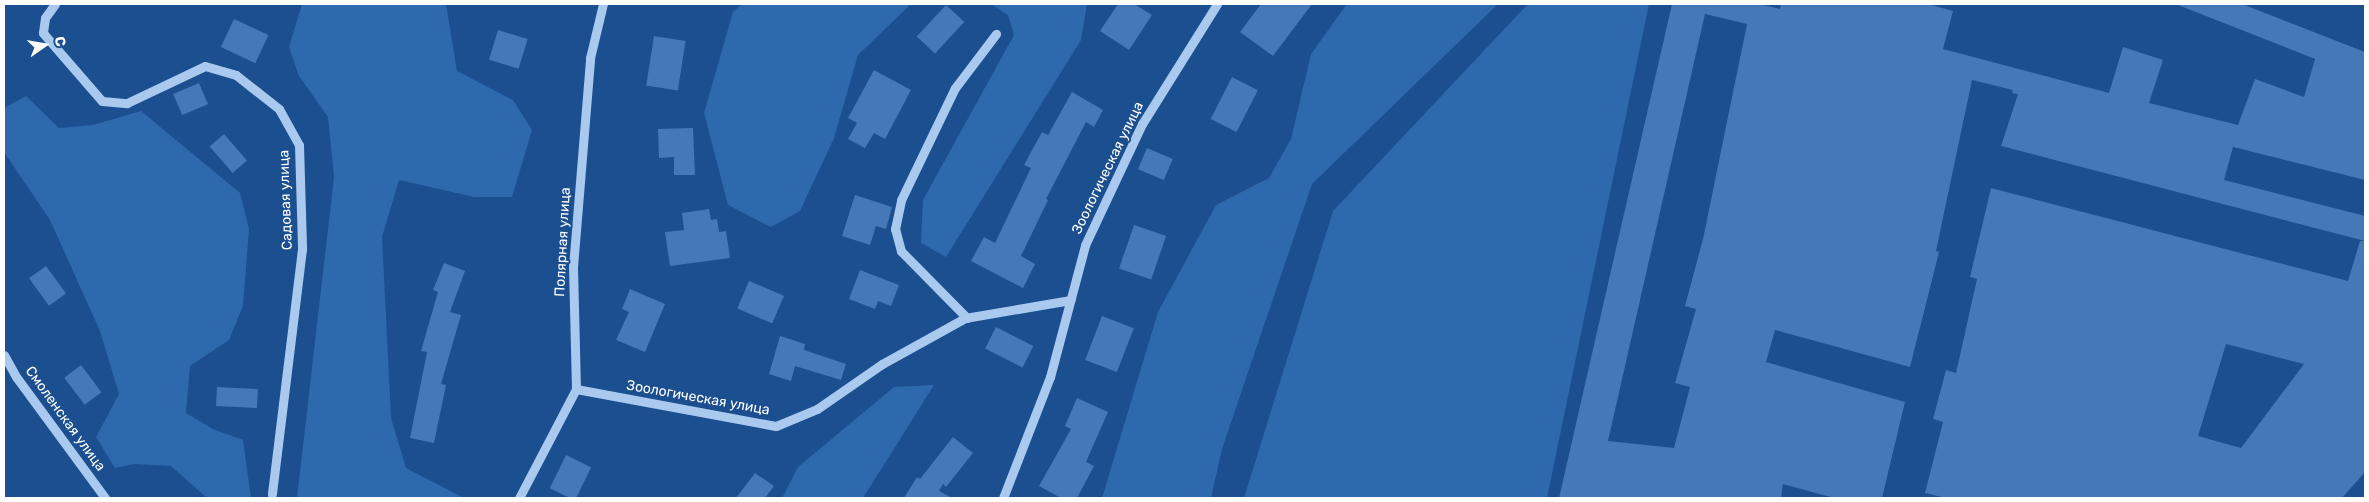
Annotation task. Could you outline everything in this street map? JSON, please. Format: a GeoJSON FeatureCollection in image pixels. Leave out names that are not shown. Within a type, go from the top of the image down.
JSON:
{"type":"FeatureCollection","features":[{"type":"Feature","properties":{"kind":"street","name":"Садовая улица"},"geometry":{"type":"LineString","coordinates":[[54,4],[45,18],[43,33],[102,101],[127,103],[205,66],[236,75],[280,109],[298,145],[302,249],[272,494]]}},
{"type":"Feature","properties":{"kind":"street","name":"Полярная улица"},"geometry":{"type":"LineString","coordinates":[[518,498],[576,390],[573,267],[590,58],[603,4]]}},
{"type":"Feature","properties":{"kind":"street","name":"Зоологическая улица"},"geometry":{"type":"LineString","coordinates":[[1003,498],[1050,377],[1085,245],[1142,124],[1217,4]]}},
{"type":"Feature","properties":{"kind":"street"},"geometry":{"type":"LineString","coordinates":[[966,318],[901,251],[895,229],[901,200],[955,88],[996,34]]}},
{"type":"Feature","properties":{"kind":"street","name":"Зоологическая улица"},"geometry":{"type":"LineString","coordinates":[[576,390],[776,426],[817,409],[882,364],[966,318],[1070,300]]}},
{"type":"Feature","properties":{"kind":"street","name":"Смоленская улица"},"geometry":{"type":"LineString","coordinates":[[4,354],[17,378],[105,498]]}},
{"type":"Feature","properties":{"kind":"shaded area"},"geometry":{"type":"Polygon","coordinates":[[[302,4],[446,4],[457,71],[513,100],[532,130],[512,197],[474,197],[399,180],[382,237],[391,418],[406,468],[464,498],[297,498],[334,177],[328,117],[299,76],[289,47],[302,4]]]}},
{"type":"Feature","properties":{"kind":"shaded area"},"geometry":{"type":"Polygon","coordinates":[[[742,4],[911,4],[858,55],[834,138],[800,211],[771,227],[728,205],[704,113],[733,12],[742,4]]]}},
{"type":"Feature","properties":{"kind":"shaded area"},"geometry":{"type":"Polygon","coordinates":[[[991,4],[1087,4],[1081,40],[946,257],[921,243],[923,200],[1014,35],[1008,15],[991,4]]]}},
{"type":"Feature","properties":{"kind":"shaded area"},"geometry":{"type":"Polygon","coordinates":[[[1347,4],[1498,4],[1312,184],[1222,449],[1211,498],[1102,498],[1158,312],[1216,205],[1269,178],[1291,139],[1311,54],[1347,4]]]}},
{"type":"Feature","properties":{"kind":"shaded area"},"geometry":{"type":"Polygon","coordinates":[[[1528,4],[1649,4],[1547,498],[1244,498],[1333,211],[1528,4]]]}},
{"type":"Feature","properties":{"kind":"shaded area"},"geometry":{"type":"Polygon","coordinates":[[[26,96],[59,128],[93,125],[141,111],[240,193],[249,229],[243,306],[229,340],[190,366],[186,413],[213,429],[243,440],[251,498],[207,498],[171,466],[135,464],[115,468],[96,437],[119,394],[100,331],[50,220],[4,152],[4,108],[26,96]]]}},
{"type":"Feature","properties":{"kind":"shaded area"},"geometry":{"type":"Polygon","coordinates":[[[934,385],[863,498],[782,498],[798,467],[894,387],[934,385]]]}},
{"type":"Feature","properties":{"kind":"building"},"geometry":{"type":"Polygon","coordinates":[[[1118,4],[1134,4],[1152,15],[1129,50],[1100,31],[1118,4]]]}},
{"type":"Feature","properties":{"kind":"building"},"geometry":{"type":"Polygon","coordinates":[[[1261,4],[1312,4],[1273,56],[1240,32],[1261,4]]]}},
{"type":"Feature","properties":{"kind":"building"},"geometry":{"type":"Polygon","coordinates":[[[1672,4],[1759,4],[1780,9],[1781,4],[1928,4],[1953,11],[1943,49],[2109,93],[2123,47],[2163,60],[2149,103],[2238,125],[2255,79],[2304,97],[2315,59],[2178,5],[2242,4],[2365,52],[2365,180],[2233,147],[2224,180],[2365,216],[2365,241],[2001,146],[2018,94],[2012,93],[2013,90],[1972,80],[1936,251],[1939,252],[1910,367],[1775,330],[1766,362],[1905,402],[1882,498],[1834,498],[1783,484],[1781,498],[1559,498],[1672,4]],[[1705,14],[1608,441],[1674,448],[1690,387],[1675,383],[1696,309],[1685,306],[1703,239],[1747,24],[1705,14]]]}},
{"type":"Feature","properties":{"kind":"building"},"geometry":{"type":"Polygon","coordinates":[[[946,5],[964,22],[935,53],[917,36],[946,5]]]}},
{"type":"Feature","properties":{"kind":"building"},"geometry":{"type":"Polygon","coordinates":[[[234,19],[268,35],[255,63],[221,47],[234,19]]]}},
{"type":"Feature","properties":{"kind":"building"},"geometry":{"type":"Polygon","coordinates":[[[498,30],[528,39],[519,69],[489,60],[498,30]]]}},
{"type":"Feature","properties":{"kind":"building"},"geometry":{"type":"Polygon","coordinates":[[[654,36],[686,41],[678,90],[646,85],[654,36]]]}},
{"type":"Feature","properties":{"kind":"building"},"geometry":{"type":"Polygon","coordinates":[[[874,70],[911,90],[885,139],[874,133],[865,148],[848,139],[857,123],[848,118],[874,70]]]}},
{"type":"Feature","properties":{"kind":"building"},"geometry":{"type":"Polygon","coordinates":[[[1232,77],[1258,90],[1237,132],[1211,119],[1232,77]]]}},
{"type":"Feature","properties":{"kind":"building"},"geometry":{"type":"Polygon","coordinates":[[[199,83],[208,104],[182,115],[173,94],[199,83]]]}},
{"type":"Feature","properties":{"kind":"building"},"geometry":{"type":"Polygon","coordinates":[[[1072,92],[1103,110],[1094,127],[1086,122],[1046,199],[1048,200],[1021,256],[1035,264],[1023,288],[971,261],[984,237],[995,243],[1031,168],[1024,165],[1042,132],[1048,135],[1072,92]]]}},
{"type":"Feature","properties":{"kind":"building"},"geometry":{"type":"Polygon","coordinates":[[[693,128],[695,175],[674,175],[674,157],[659,158],[658,129],[693,128]]]}},
{"type":"Feature","properties":{"kind":"building"},"geometry":{"type":"Polygon","coordinates":[[[224,134],[247,160],[233,173],[210,146],[224,134]]]}},
{"type":"Feature","properties":{"kind":"building"},"geometry":{"type":"Polygon","coordinates":[[[1147,148],[1173,159],[1164,180],[1138,169],[1147,148]]]}},
{"type":"Feature","properties":{"kind":"building"},"geometry":{"type":"Polygon","coordinates":[[[1991,188],[2348,281],[2360,241],[2365,241],[2365,472],[2342,498],[1946,498],[1925,493],[1943,422],[1933,419],[1946,370],[1956,373],[1977,279],[1970,277],[1991,188]],[[2226,344],[2198,436],[2241,448],[2304,364],[2226,344]]]}},
{"type":"Feature","properties":{"kind":"building"},"geometry":{"type":"Polygon","coordinates":[[[855,195],[892,207],[886,229],[876,226],[870,245],[842,236],[855,195]]]}},
{"type":"Feature","properties":{"kind":"building"},"geometry":{"type":"Polygon","coordinates":[[[709,209],[711,220],[717,219],[719,232],[726,231],[730,258],[670,266],[665,232],[684,230],[682,213],[709,209]]]}},
{"type":"Feature","properties":{"kind":"building"},"geometry":{"type":"Polygon","coordinates":[[[1134,225],[1166,236],[1151,280],[1119,268],[1134,225]]]}},
{"type":"Feature","properties":{"kind":"building"},"geometry":{"type":"Polygon","coordinates":[[[444,263],[465,271],[450,312],[461,315],[441,384],[446,385],[434,443],[410,438],[427,352],[421,351],[438,292],[433,290],[444,263]]]}},
{"type":"Feature","properties":{"kind":"building"},"geometry":{"type":"Polygon","coordinates":[[[46,266],[66,294],[49,306],[29,278],[46,266]]]}},
{"type":"Feature","properties":{"kind":"building"},"geometry":{"type":"Polygon","coordinates":[[[860,270],[899,285],[891,306],[878,301],[875,309],[849,299],[860,270]]]}},
{"type":"Feature","properties":{"kind":"building"},"geometry":{"type":"Polygon","coordinates":[[[749,281],[784,296],[772,323],[737,309],[749,281]]]}},
{"type":"Feature","properties":{"kind":"building"},"geometry":{"type":"Polygon","coordinates":[[[630,289],[665,304],[645,352],[616,340],[629,312],[622,309],[630,289]]]}},
{"type":"Feature","properties":{"kind":"building"},"geometry":{"type":"Polygon","coordinates":[[[1102,316],[1134,328],[1117,372],[1085,360],[1102,316]]]}},
{"type":"Feature","properties":{"kind":"building"},"geometry":{"type":"Polygon","coordinates":[[[996,327],[1033,346],[1023,367],[985,348],[996,327]]]}},
{"type":"Feature","properties":{"kind":"building"},"geometry":{"type":"Polygon","coordinates":[[[780,336],[805,344],[804,350],[846,364],[841,380],[795,366],[791,381],[769,374],[780,336]]]}},
{"type":"Feature","properties":{"kind":"building"},"geometry":{"type":"Polygon","coordinates":[[[81,365],[101,392],[85,405],[64,378],[81,365]]]}},
{"type":"Feature","properties":{"kind":"building"},"geometry":{"type":"Polygon","coordinates":[[[217,387],[258,389],[257,408],[216,406],[217,387]]]}},
{"type":"Feature","properties":{"kind":"building"},"geometry":{"type":"Polygon","coordinates":[[[1077,398],[1108,412],[1086,462],[1094,466],[1077,498],[1061,498],[1039,486],[1071,429],[1065,426],[1077,398]]]}},
{"type":"Feature","properties":{"kind":"building"},"geometry":{"type":"Polygon","coordinates":[[[953,437],[973,453],[946,487],[943,484],[939,491],[952,498],[904,498],[917,477],[920,479],[953,437]]]}},
{"type":"Feature","properties":{"kind":"building"},"geometry":{"type":"Polygon","coordinates":[[[566,455],[591,467],[576,498],[570,498],[550,488],[566,455]]]}},
{"type":"Feature","properties":{"kind":"building"},"geometry":{"type":"Polygon","coordinates":[[[755,473],[774,486],[765,498],[736,498],[755,473]]]}}]}
